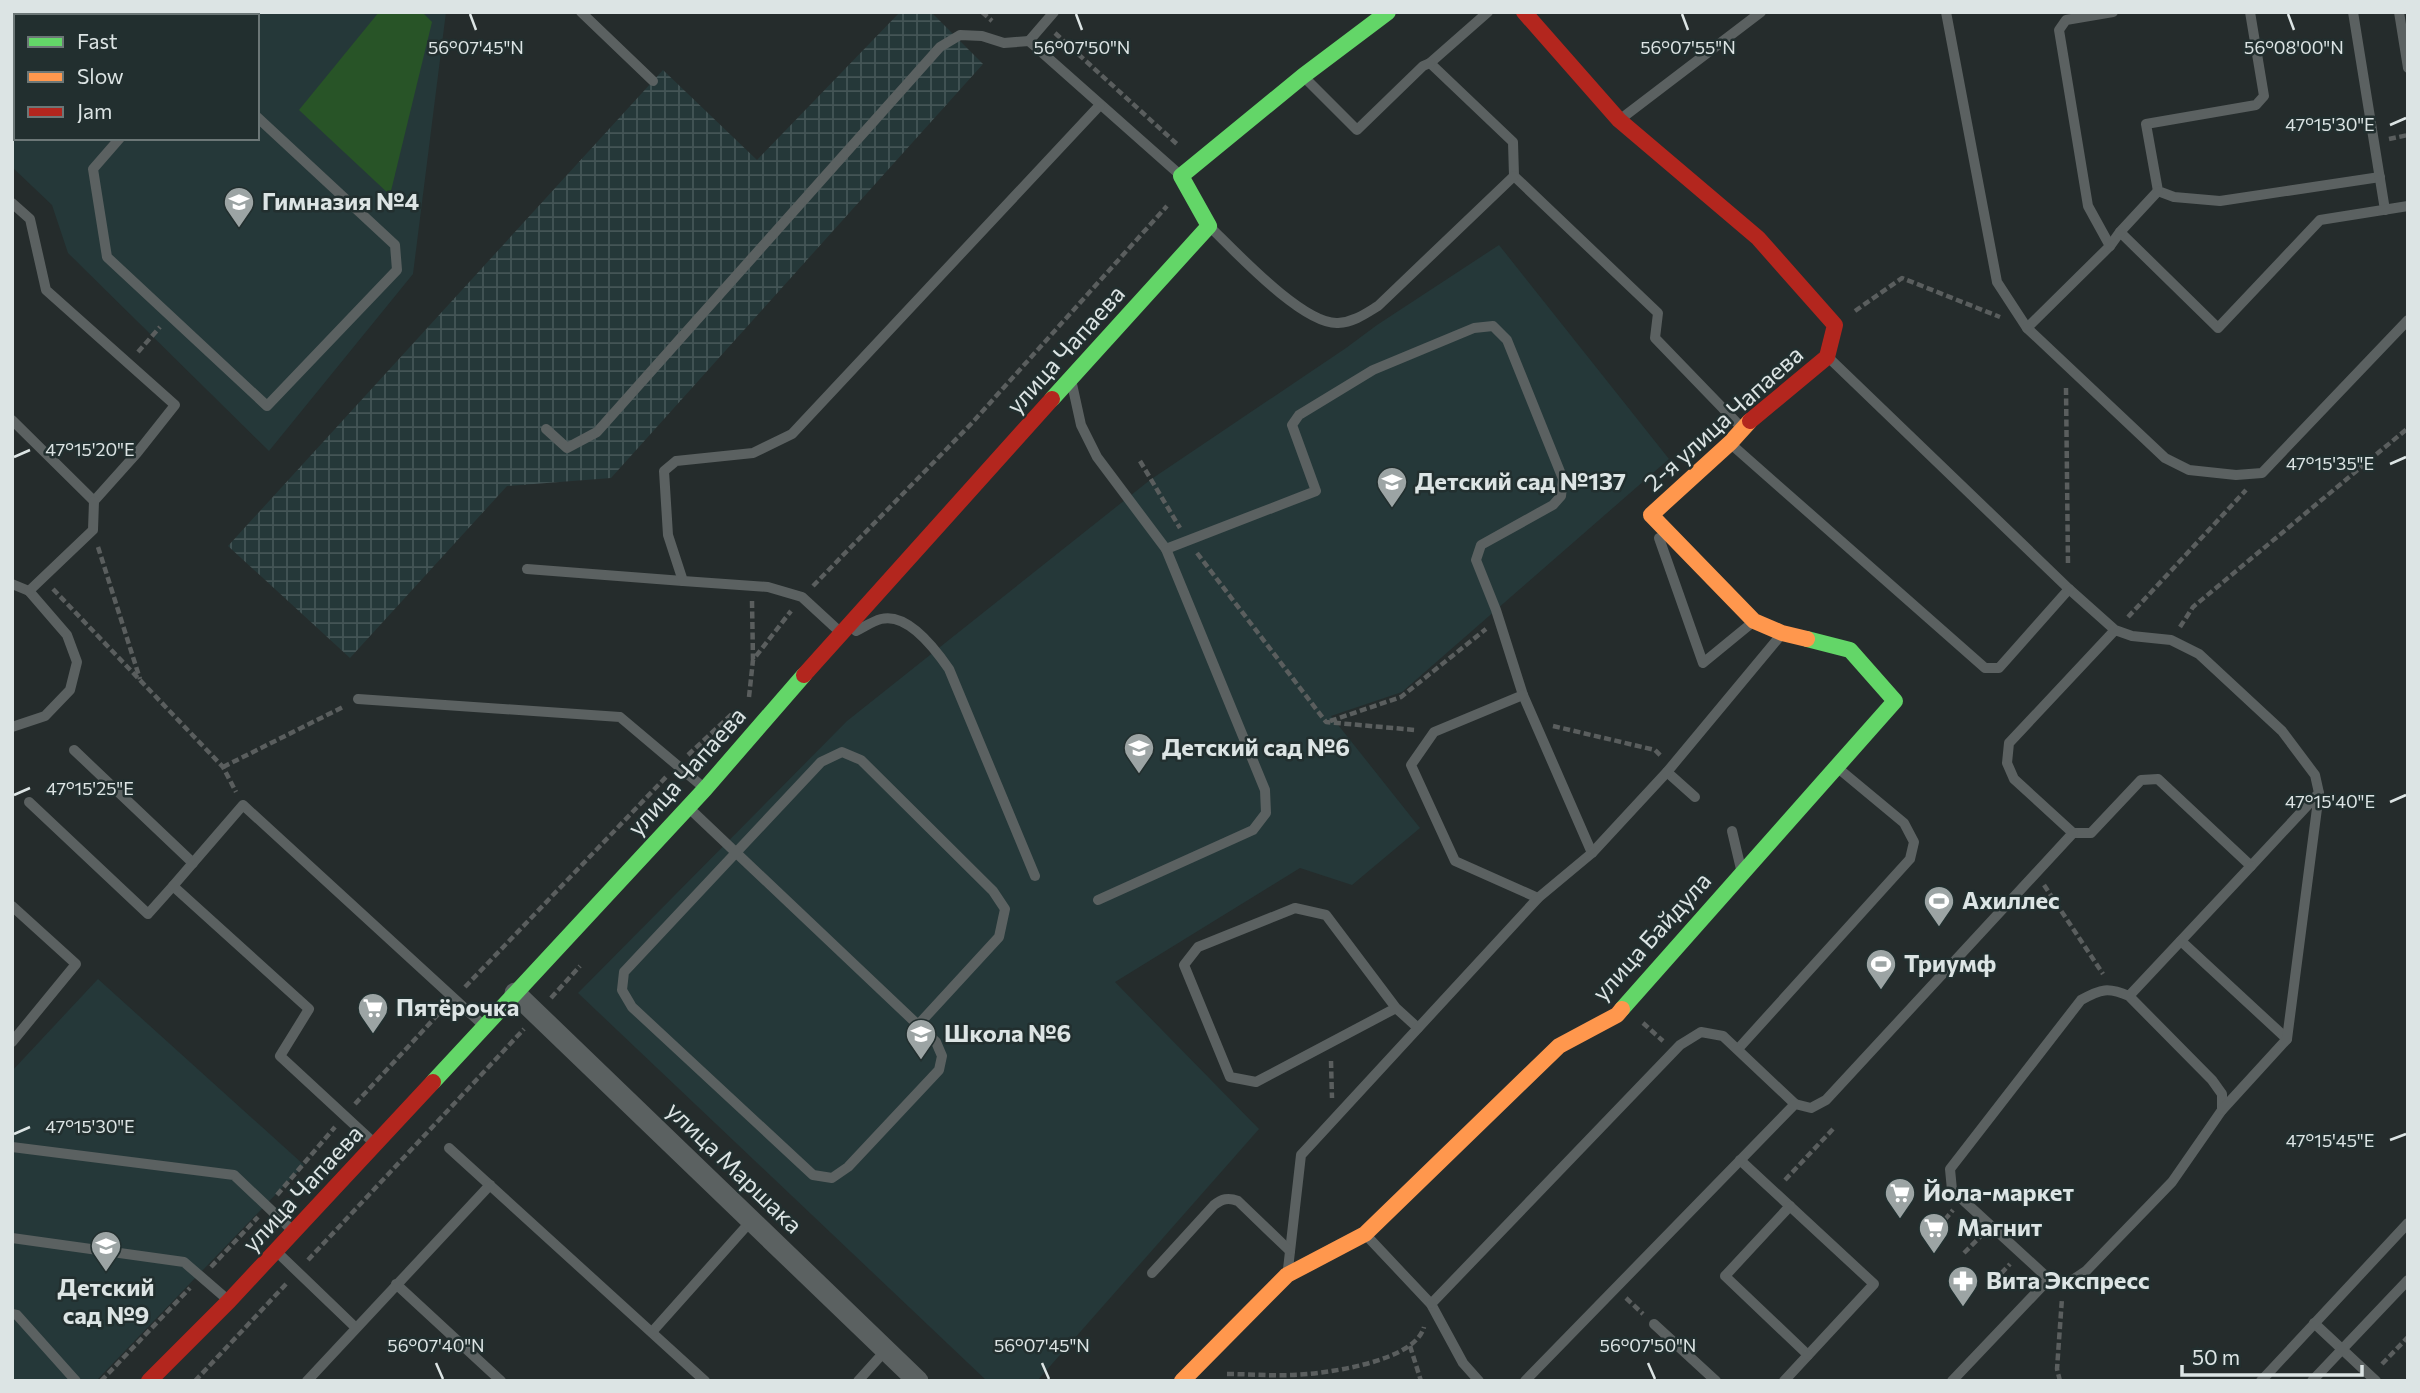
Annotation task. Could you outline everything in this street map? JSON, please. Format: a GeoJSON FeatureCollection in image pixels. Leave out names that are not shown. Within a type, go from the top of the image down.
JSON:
{"type":"FeatureCollection","features":[{"type":"Feature","properties":{"kind":"street"},"geometry":{"type":"LineString","coordinates":[[1209,226],[1184,180],[1197,163],[1303,76],[1388,12]]}},
{"type":"Feature","properties":{"kind":"street"},"geometry":{"type":"LineString","coordinates":[[1524,12],[1619,120],[1758,238],[1835,325],[1827,356]]}},
{"type":"Feature","properties":{"kind":"street","name":"улица Чапаева"},"geometry":{"type":"LineString","coordinates":[[149,1381],[276,1251],[705,789],[841,633],[1209,226]]}},
{"type":"Feature","properties":{"kind":"street","name":"2-я улица Чапаева"},"geometry":{"type":"LineString","coordinates":[[1651,515],[1730,443],[1742,428],[1827,356]]}},
{"type":"Feature","properties":{"kind":"street","name":"улица Байдула"},"geometry":{"type":"LineString","coordinates":[[1190,1378],[1287,1275],[1365,1234],[1559,1046],[1617,1014],[1895,701],[1850,650],[1782,633],[1754,621],[1651,515]]}},
{"type":"Feature","properties":{"kind":"street","name":"улица Маршака"},"geometry":{"type":"LineString","coordinates":[[515,993],[918,1381]]}},
{"type":"Feature","properties":{"kind":"lane"},"geometry":{"type":"LineString","coordinates":[[581,12],[653,81]]}},
{"type":"Feature","properties":{"kind":"lane"},"geometry":{"type":"LineString","coordinates":[[546,429],[566,447],[597,432],[940,47],[960,35],[982,36],[1004,44],[1029,41],[1054,12]]}},
{"type":"Feature","properties":{"kind":"lane"},"geometry":{"type":"LineString","coordinates":[[1303,76],[1357,130],[1423,66],[1430,64],[1488,12]]}},
{"type":"Feature","properties":{"kind":"lane"},"geometry":{"type":"LineString","coordinates":[[1619,120],[1761,12]]}},
{"type":"Feature","properties":{"kind":"lane"},"geometry":{"type":"LineString","coordinates":[[1946,12],[1997,282],[2027,328],[2165,458],[2189,470],[2236,475],[2262,473],[2408,320]]}},
{"type":"Feature","properties":{"kind":"lane"},"geometry":{"type":"LineString","coordinates":[[2110,246],[2088,206],[2059,30],[2066,20],[2113,12]]}},
{"type":"Feature","properties":{"kind":"lane"},"geometry":{"type":"LineString","coordinates":[[2158,191],[2146,124],[2256,105],[2264,96],[2250,12]]}},
{"type":"Feature","properties":{"kind":"lane"},"geometry":{"type":"LineString","coordinates":[[2353,12],[2385,210]]}},
{"type":"Feature","properties":{"kind":"lane"},"geometry":{"type":"LineString","coordinates":[[2399,12],[2408,68]]}},
{"type":"Feature","properties":{"kind":"lane"},"geometry":{"type":"LineString","coordinates":[[1029,41],[1184,180]]}},
{"type":"Feature","properties":{"kind":"lane"},"geometry":{"type":"LineString","coordinates":[[1430,64],[1513,142],[1514,176],[1658,313],[1655,338],[1742,428]]}},
{"type":"Feature","properties":{"kind":"lane"},"geometry":{"type":"LineString","coordinates":[[683,581],[668,534],[664,471],[676,461],[753,453],[792,434],[1100,105]]}},
{"type":"Feature","properties":{"kind":"lane"},"geometry":{"type":"LineString","coordinates":[[118,140],[93,169],[107,257],[267,406],[397,270],[395,245],[259,119]]}},
{"type":"Feature","properties":{"kind":"lane"},"geometry":{"type":"LineString","coordinates":[[1209,226],[1260,276],[1298,306],[1315,318],[1336,323],[1357,319],[1378,306],[1514,176]]}},
{"type":"Feature","properties":{"kind":"lane"},"geometry":{"type":"LineString","coordinates":[[2158,191],[2174,197],[2220,201],[2380,177]]}},
{"type":"Feature","properties":{"kind":"lane"},"geometry":{"type":"LineString","coordinates":[[2027,328],[2110,246],[2158,191]]}},
{"type":"Feature","properties":{"kind":"lane"},"geometry":{"type":"LineString","coordinates":[[12,203],[30,219],[46,290],[175,405],[94,501],[93,530],[29,591]]}},
{"type":"Feature","properties":{"kind":"lane"},"geometry":{"type":"LineString","coordinates":[[2120,232],[2218,328],[2320,220],[2408,206]]}},
{"type":"Feature","properties":{"kind":"lane"},"geometry":{"type":"LineString","coordinates":[[1166,550],[1316,491],[1292,425],[1299,415],[1373,370],[1474,328],[1493,326],[1507,340],[1563,479],[1561,496],[1553,505],[1481,545],[1476,560],[1522,695],[1592,853]]}},
{"type":"Feature","properties":{"kind":"lane"},"geometry":{"type":"LineString","coordinates":[[1827,356],[2115,630],[2132,636],[2171,640],[2199,654],[2282,731],[2315,775],[2319,793],[2287,1039],[2222,1110],[2172,1182],[2086,1270],[2068,1283],[2049,1279],[1952,1190],[1950,1169],[2081,1000],[2097,991],[2113,989],[2129,996],[2213,1080],[2222,1094],[2222,1110]]}},
{"type":"Feature","properties":{"kind":"lane"},"geometry":{"type":"LineString","coordinates":[[1070,378],[1081,425],[1097,457],[1166,550],[1265,790],[1266,813],[1253,830],[1098,900]]}},
{"type":"Feature","properties":{"kind":"lane"},"geometry":{"type":"LineString","coordinates":[[12,419],[94,501]]}},
{"type":"Feature","properties":{"kind":"lane"},"geometry":{"type":"LineString","coordinates":[[1730,443],[1985,668],[1999,668],[2069,589]]}},
{"type":"Feature","properties":{"kind":"lane"},"geometry":{"type":"LineString","coordinates":[[1651,515],[1703,663],[1754,621]]}},
{"type":"Feature","properties":{"kind":"lane"},"geometry":{"type":"LineString","coordinates":[[527,569],[768,587],[802,597],[841,633],[854,631],[883,618],[898,619],[931,642],[949,668],[1035,876]]}},
{"type":"Feature","properties":{"kind":"lane"},"geometry":{"type":"LineString","coordinates":[[12,584],[29,591],[67,635],[77,662],[70,690],[45,716],[12,727]]}},
{"type":"Feature","properties":{"kind":"lane"},"geometry":{"type":"LineString","coordinates":[[2115,630],[2009,743],[2007,763],[2014,779],[2073,833],[2091,833],[2141,780],[2158,779],[2251,866]]}},
{"type":"Feature","properties":{"kind":"lane"},"geometry":{"type":"LineString","coordinates":[[1287,1275],[1301,1155],[1538,898],[1592,853],[1670,770],[1782,633]]}},
{"type":"Feature","properties":{"kind":"lane"},"geometry":{"type":"LineString","coordinates":[[1522,695],[1434,732],[1411,765],[1455,861],[1538,898]]}},
{"type":"Feature","properties":{"kind":"lane"},"geometry":{"type":"LineString","coordinates":[[358,699],[620,717],[705,789]]}},
{"type":"Feature","properties":{"kind":"lane"},"geometry":{"type":"LineString","coordinates":[[74,750],[193,863]]}},
{"type":"Feature","properties":{"kind":"lane"},"geometry":{"type":"LineString","coordinates":[[688,807],[736,851],[918,1025],[936,1042],[942,1056],[939,1069],[848,1167],[832,1178],[813,1175],[632,1007],[622,990],[624,972],[736,851],[821,762],[842,752],[860,760],[993,891],[1005,909],[999,937],[918,1025]]}},
{"type":"Feature","properties":{"kind":"lane"},"geometry":{"type":"LineString","coordinates":[[1738,1049],[1910,859],[1914,842],[1904,823],[1837,767]]}},
{"type":"Feature","properties":{"kind":"lane"},"geometry":{"type":"LineString","coordinates":[[1670,770],[1695,797]]}},
{"type":"Feature","properties":{"kind":"lane"},"geometry":{"type":"LineString","coordinates":[[2129,996],[2319,793]]}},
{"type":"Feature","properties":{"kind":"lane"},"geometry":{"type":"LineString","coordinates":[[29,802],[148,914],[243,805],[485,1026]]}},
{"type":"Feature","properties":{"kind":"lane"},"geometry":{"type":"LineString","coordinates":[[1732,831],[1741,872]]}},
{"type":"Feature","properties":{"kind":"lane"},"geometry":{"type":"LineString","coordinates":[[1431,1304],[1680,1045],[1702,1032],[1723,1036],[1795,1104],[1811,1108],[1826,1100],[2073,833]]}},
{"type":"Feature","properties":{"kind":"lane"},"geometry":{"type":"LineString","coordinates":[[173,886],[309,1009],[280,1056],[376,1144]]}},
{"type":"Feature","properties":{"kind":"lane"},"geometry":{"type":"LineString","coordinates":[[12,906],[76,964],[12,1042]]}},
{"type":"Feature","properties":{"kind":"lane"},"geometry":{"type":"LineString","coordinates":[[1396,1008],[1256,1082],[1230,1077],[1184,965],[1198,947],[1295,908],[1326,915],[1396,1008],[1418,1028]]}},
{"type":"Feature","properties":{"kind":"lane"},"geometry":{"type":"LineString","coordinates":[[2181,941],[2287,1039]]}},
{"type":"Feature","properties":{"kind":"lane"},"geometry":{"type":"LineString","coordinates":[[1525,1381],[1795,1104]]}},
{"type":"Feature","properties":{"kind":"lane"},"geometry":{"type":"LineString","coordinates":[[12,1147],[234,1175],[294,1231]]}},
{"type":"Feature","properties":{"kind":"lane"},"geometry":{"type":"LineString","coordinates":[[449,1148],[705,1381]]}},
{"type":"Feature","properties":{"kind":"lane"},"geometry":{"type":"LineString","coordinates":[[1740,1160],[1874,1284],[1784,1381]]}},
{"type":"Feature","properties":{"kind":"lane"},"geometry":{"type":"LineString","coordinates":[[309,1380],[355,1327],[490,1185]]}},
{"type":"Feature","properties":{"kind":"lane"},"geometry":{"type":"LineString","coordinates":[[1152,1273],[1214,1205],[1231,1198],[1238,1201],[1290,1251]]}},
{"type":"Feature","properties":{"kind":"lane"},"geometry":{"type":"LineString","coordinates":[[1790,1206],[1725,1276],[1808,1354]]}},
{"type":"Feature","properties":{"kind":"lane"},"geometry":{"type":"LineString","coordinates":[[652,1332],[751,1221]]}},
{"type":"Feature","properties":{"kind":"lane"},"geometry":{"type":"LineString","coordinates":[[2261,1381],[2408,1223]]}},
{"type":"Feature","properties":{"kind":"lane"},"geometry":{"type":"LineString","coordinates":[[1365,1234],[1431,1304],[1463,1363],[1479,1381]]}},
{"type":"Feature","properties":{"kind":"lane"},"geometry":{"type":"LineString","coordinates":[[12,1238],[184,1262],[229,1301]]}},
{"type":"Feature","properties":{"kind":"lane"},"geometry":{"type":"LineString","coordinates":[[276,1251],[355,1327]]}},
{"type":"Feature","properties":{"kind":"lane"},"geometry":{"type":"LineString","coordinates":[[1952,1381],[2049,1279]]}},
{"type":"Feature","properties":{"kind":"lane"},"geometry":{"type":"LineString","coordinates":[[2312,1381],[2408,1280]]}},
{"type":"Feature","properties":{"kind":"lane"},"geometry":{"type":"LineString","coordinates":[[396,1284],[501,1381]]}},
{"type":"Feature","properties":{"kind":"lane"},"geometry":{"type":"LineString","coordinates":[[12,1314],[17,1314],[76,1381]]}},
{"type":"Feature","properties":{"kind":"lane"},"geometry":{"type":"LineString","coordinates":[[2314,1323],[2373,1379]]}},
{"type":"Feature","properties":{"kind":"lane"},"geometry":{"type":"LineString","coordinates":[[1654,1324],[1716,1381]]}},
{"type":"Feature","properties":{"kind":"lane"},"geometry":{"type":"LineString","coordinates":[[858,1381],[885,1351]]}},
{"type":"Feature","properties":{"kind":"path"},"geometry":{"type":"LineString","coordinates":[[1044,23],[1197,163]]}},
{"type":"Feature","properties":{"kind":"path"},"geometry":{"type":"LineString","coordinates":[[752,660],[802,597],[971,424],[1184,180]]}},
{"type":"Feature","properties":{"kind":"path"},"geometry":{"type":"LineString","coordinates":[[1835,325],[1902,278],[2027,328]]}},
{"type":"Feature","properties":{"kind":"path"},"geometry":{"type":"LineString","coordinates":[[128,363],[169,315]]}},
{"type":"Feature","properties":{"kind":"path"},"geometry":{"type":"LineString","coordinates":[[2065,363],[2069,589]]}},
{"type":"Feature","properties":{"kind":"path"},"geometry":{"type":"LineString","coordinates":[[2171,640],[2193,607],[2408,428]]}},
{"type":"Feature","properties":{"kind":"path"},"geometry":{"type":"LineString","coordinates":[[1140,461],[1187,541],[1326,722],[1434,732]]}},
{"type":"Feature","properties":{"kind":"path"},"geometry":{"type":"LineString","coordinates":[[2115,630],[2262,473]]}},
{"type":"Feature","properties":{"kind":"path"},"geometry":{"type":"LineString","coordinates":[[93,530],[140,680]]}},
{"type":"Feature","properties":{"kind":"path"},"geometry":{"type":"LineString","coordinates":[[43,578],[223,767],[243,805]]}},
{"type":"Feature","properties":{"kind":"path"},"geometry":{"type":"LineString","coordinates":[[101,1381],[267,1207],[344,1115],[454,998],[677,765],[749,697],[752,586]]}},
{"type":"Feature","properties":{"kind":"path"},"geometry":{"type":"LineString","coordinates":[[1326,722],[1401,697],[1498,619]]}},
{"type":"Feature","properties":{"kind":"path"},"geometry":{"type":"LineString","coordinates":[[223,767],[358,699]]}},
{"type":"Feature","properties":{"kind":"path"},"geometry":{"type":"LineString","coordinates":[[1534,722],[1655,750],[1670,770]]}},
{"type":"Feature","properties":{"kind":"path"},"geometry":{"type":"LineString","coordinates":[[2036,873],[2113,989]]}},
{"type":"Feature","properties":{"kind":"path"},"geometry":{"type":"LineString","coordinates":[[195,1381],[584,962]]}},
{"type":"Feature","properties":{"kind":"path"},"geometry":{"type":"LineString","coordinates":[[1330,1043],[1333,1120]]}},
{"type":"Feature","properties":{"kind":"path"},"geometry":{"type":"LineString","coordinates":[[1784,1181],[1833,1129]]}},
{"type":"Feature","properties":{"kind":"path"},"geometry":{"type":"LineString","coordinates":[[2060,1381],[2057,1369],[2062,1282]]}},
{"type":"Feature","properties":{"kind":"path"},"geometry":{"type":"LineString","coordinates":[[1615,1288],[1654,1324]]}},
{"type":"Feature","properties":{"kind":"path"},"geometry":{"type":"LineString","coordinates":[[1219,1374],[1293,1375],[1387,1358],[1410,1346],[1422,1335],[1431,1304]]}},
{"type":"Feature","properties":{"kind":"path"},"geometry":{"type":"LineString","coordinates":[[2373,1379],[2408,1337]]}},
{"type":"Feature","properties":{"kind":"path"},"geometry":{"type":"LineString","coordinates":[[1410,1346],[1421,1381]]}},
{"type":"Feature","properties":{"kind":"shaded area","name":"Гимназия №4"},"geometry":{"type":"Polygon","coordinates":[[[446,12],[413,274],[269,451],[68,253],[52,205],[12,167],[14,115],[14,140],[259,140],[259,14],[106,14],[446,12]]]}},
{"type":"Feature","properties":{"kind":"shaded area"},"geometry":{"type":"Polygon","coordinates":[[[900,12],[931,12],[983,64],[611,478],[507,486],[350,658],[228,546],[663,70],[757,160],[900,12]]]}},
{"type":"Feature","properties":{"kind":"shaded area"},"geometry":{"type":"Polygon","coordinates":[[[1499,245],[1669,459],[1402,692],[1331,716],[1420,828],[1352,885],[1300,868],[1115,982],[1259,1129],[1037,1381],[987,1381],[578,993],[847,721],[1150,480],[1499,245]]]}},
{"type":"Feature","properties":{"kind":"shaded area","name":"Детский сад №9"},"geometry":{"type":"Polygon","coordinates":[[[98,979],[304,1165],[96,1381],[12,1381],[12,1071],[98,979]]]}},
{"type":"Feature","properties":{"kind":"green space"},"geometry":{"type":"Polygon","coordinates":[[[12,12],[94,12],[14,14],[12,102],[12,12]]]}},
{"type":"Feature","properties":{"kind":"green space"},"geometry":{"type":"Polygon","coordinates":[[[379,12],[422,12],[432,22],[390,195],[299,110],[379,12]]]}},
{"type":"Feature","properties":{"kind":"traffic: fast"},"geometry":{"type":"LineString","coordinates":[[1052,399],[1209,226],[1181,176],[1303,76],[1388,12]]}},
{"type":"Feature","properties":{"kind":"traffic: fast"},"geometry":{"type":"LineString","coordinates":[[1622,1009],[1895,701],[1850,650],[1807,639]]}},
{"type":"Feature","properties":{"kind":"traffic: fast"},"geometry":{"type":"LineString","coordinates":[[433,1082],[705,789],[804,675]]}},
{"type":"Feature","properties":{"kind":"traffic: slow"},"geometry":{"type":"LineString","coordinates":[[1750,421],[1730,443],[1651,515],[1754,621],[1782,633],[1807,639]]}},
{"type":"Feature","properties":{"kind":"traffic: slow"},"geometry":{"type":"LineString","coordinates":[[1182,1381],[1287,1275],[1365,1234],[1559,1046],[1617,1015],[1622,1009]]}},
{"type":"Feature","properties":{"kind":"traffic: jam"},"geometry":{"type":"LineString","coordinates":[[1524,12],[1619,120],[1758,238],[1835,325],[1827,357],[1750,421]]}},
{"type":"Feature","properties":{"kind":"traffic: jam"},"geometry":{"type":"LineString","coordinates":[[804,675],[1052,399]]}},
{"type":"Feature","properties":{"kind":"traffic: jam"},"geometry":{"type":"LineString","coordinates":[[149,1381],[229,1301],[433,1082]]}},
{"type":"Feature","properties":{"kind":"place","name":"Гимназия №4"},"geometry":{"type":"Point","coordinates":[239,229]}},
{"type":"Feature","properties":{"kind":"place","name":"Детский сад №137"},"geometry":{"type":"Point","coordinates":[1392,509]}},
{"type":"Feature","properties":{"kind":"place","name":"Детский сад №6"},"geometry":{"type":"Point","coordinates":[1139,775]}},
{"type":"Feature","properties":{"kind":"place","name":"Ахиллес"},"geometry":{"type":"Point","coordinates":[1939,928]}},
{"type":"Feature","properties":{"kind":"place","name":"Триумф"},"geometry":{"type":"Point","coordinates":[1881,991]}},
{"type":"Feature","properties":{"kind":"place","name":"Пятёрочка"},"geometry":{"type":"Point","coordinates":[373,1035]}},
{"type":"Feature","properties":{"kind":"place","name":"Школа №6"},"geometry":{"type":"Point","coordinates":[921,1061]}},
{"type":"Feature","properties":{"kind":"place","name":"Йола-маркет"},"geometry":{"type":"Point","coordinates":[1900,1220]}},
{"type":"Feature","properties":{"kind":"place","name":"Магнит"},"geometry":{"type":"Point","coordinates":[1934,1255]}},
{"type":"Feature","properties":{"kind":"place","name":"Детский сад №9"},"geometry":{"type":"Point","coordinates":[106,1273]}},
{"type":"Feature","properties":{"kind":"place","name":"Вита Экспресс"},"geometry":{"type":"Point","coordinates":[1963,1308]}}]}
